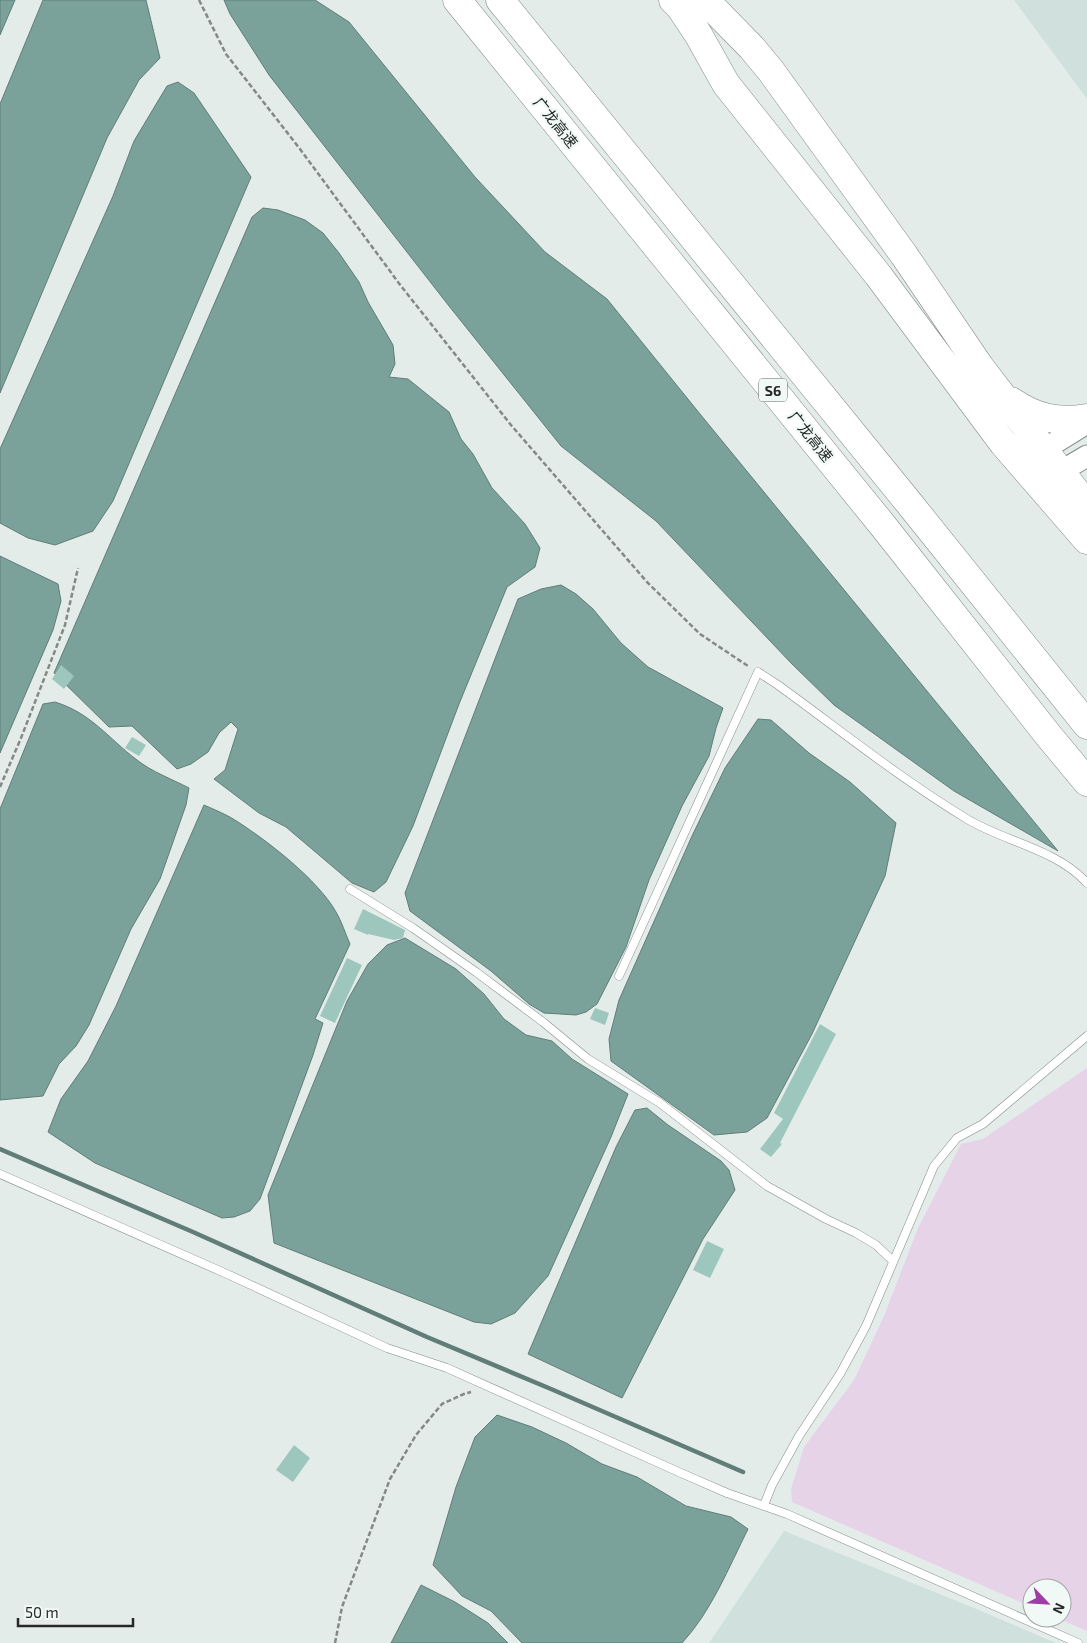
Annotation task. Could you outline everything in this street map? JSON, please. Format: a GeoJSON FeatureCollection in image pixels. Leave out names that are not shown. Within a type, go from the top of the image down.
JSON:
{"type":"FeatureCollection","features":[{"type":"Feature","properties":{"kind":"highway","name":"广龙高速"},"geometry":{"type":"LineString","coordinates":[[457,0],[872,512],[1087,782]]}},
{"type":"Feature","properties":{"kind":"highway","name":"S6"},"geometry":{"type":"LineString","coordinates":[[500,0],[903,495],[1087,725]]}},
{"type":"Feature","properties":{"kind":"highway"},"geometry":{"type":"LineString","coordinates":[[673,0],[698,34],[726,84],[878,275],[1003,443],[1032,456]]}},
{"type":"Feature","properties":{"kind":"highway"},"geometry":{"type":"LineString","coordinates":[[705,0],[752,48],[771,71],[904,255],[980,367],[1002,395],[1032,456],[1049,478],[1087,540]]}},
{"type":"Feature","properties":{"kind":"highway"},"geometry":{"type":"LineString","coordinates":[[1002,395],[1038,417],[1072,421],[1087,418]]}},
{"type":"Feature","properties":{"kind":"highway"},"geometry":{"type":"LineString","coordinates":[[1049,478],[1087,506]]}},
{"type":"Feature","properties":{"kind":"main road"},"geometry":{"type":"LineString","coordinates":[[1032,456],[1087,423]]}},
{"type":"Feature","properties":{"kind":"main road"},"geometry":{"type":"LineString","coordinates":[[1049,478],[1087,456]]}},
{"type":"Feature","properties":{"kind":"lane"},"geometry":{"type":"LineString","coordinates":[[619,976],[758,672],[936,800],[970,821],[1040,852],[1076,871],[1087,883]]}},
{"type":"Feature","properties":{"kind":"lane"},"geometry":{"type":"LineString","coordinates":[[350,888],[413,928],[476,972],[544,1022],[588,1059],[660,1103],[767,1186],[826,1219],[856,1233],[876,1245],[893,1260]]}},
{"type":"Feature","properties":{"kind":"lane"},"geometry":{"type":"LineString","coordinates":[[764,1505],[772,1485],[798,1436],[840,1374],[866,1326],[934,1166],[957,1138],[983,1124],[1087,1036]]}},
{"type":"Feature","properties":{"kind":"lane"},"geometry":{"type":"LineString","coordinates":[[0,1174],[227,1274],[387,1348],[447,1368],[727,1492],[787,1514],[1078,1643]]}},
{"type":"Feature","properties":{"kind":"path"},"geometry":{"type":"LineString","coordinates":[[199,0],[226,54],[300,149],[401,286],[511,425],[647,582],[700,634],[758,672]]}},
{"type":"Feature","properties":{"kind":"path"},"geometry":{"type":"LineString","coordinates":[[0,787],[65,625],[78,568]]}},
{"type":"Feature","properties":{"kind":"path"},"geometry":{"type":"LineString","coordinates":[[335,1643],[342,1607],[390,1479],[416,1434],[442,1404],[464,1394],[490,1388]]}},
{"type":"Feature","properties":{"kind":"shaded area"},"geometry":{"type":"Polygon","coordinates":[[[0,0],[15,0],[0,35],[0,0]]]}},
{"type":"Feature","properties":{"kind":"shaded area"},"geometry":{"type":"Polygon","coordinates":[[[43,0],[146,0],[160,58],[139,80],[107,138],[0,393],[0,104],[43,0]]]}},
{"type":"Feature","properties":{"kind":"shaded area"},"geometry":{"type":"Polygon","coordinates":[[[224,0],[315,0],[349,22],[475,177],[545,252],[607,299],[1058,851],[954,791],[834,705],[791,663],[656,521],[561,446],[269,75],[230,14],[224,0]]]}},
{"type":"Feature","properties":{"kind":"shaded area"},"geometry":{"type":"Polygon","coordinates":[[[1014,0],[1087,0],[1087,99],[1014,0]]]}},
{"type":"Feature","properties":{"kind":"shaded area"},"geometry":{"type":"Polygon","coordinates":[[[178,82],[194,93],[251,177],[113,501],[93,531],[55,545],[28,538],[0,523],[0,449],[113,196],[134,141],[167,86],[178,82]]]}},
{"type":"Feature","properties":{"kind":"shaded area"},"geometry":{"type":"Polygon","coordinates":[[[263,208],[278,210],[305,220],[323,233],[359,282],[368,302],[393,345],[395,364],[389,377],[408,379],[449,412],[461,439],[473,454],[492,488],[525,524],[540,548],[535,567],[507,587],[459,704],[413,826],[386,882],[374,892],[352,883],[286,827],[259,813],[214,779],[225,770],[238,729],[231,722],[219,733],[208,752],[191,764],[177,769],[132,726],[109,727],[54,673],[252,217],[263,208]]]}},
{"type":"Feature","properties":{"kind":"shaded area"},"geometry":{"type":"Polygon","coordinates":[[[0,556],[58,584],[61,601],[53,630],[0,753],[0,556]]]}},
{"type":"Feature","properties":{"kind":"shaded area"},"geometry":{"type":"Polygon","coordinates":[[[561,585],[576,594],[593,609],[621,643],[648,667],[723,708],[709,756],[682,806],[649,880],[626,947],[597,1004],[586,1012],[576,1015],[544,1013],[529,1004],[491,971],[410,911],[405,893],[518,599],[541,589],[561,585]]]}},
{"type":"Feature","properties":{"kind":"shaded area"},"geometry":{"type":"Polygon","coordinates":[[[55,702],[89,719],[143,764],[189,788],[186,805],[160,879],[131,929],[89,1025],[76,1046],[59,1064],[43,1096],[0,1100],[0,809],[43,704],[55,702]]]}},
{"type":"Feature","properties":{"kind":"shaded area"},"geometry":{"type":"Polygon","coordinates":[[[758,719],[771,720],[809,753],[850,782],[896,823],[885,876],[812,1034],[767,1118],[747,1132],[714,1135],[611,1061],[609,1039],[619,1000],[692,836],[725,768],[758,719]]]}},
{"type":"Feature","properties":{"kind":"shaded area"},"geometry":{"type":"Polygon","coordinates":[[[204,805],[230,817],[292,862],[328,900],[342,924],[350,944],[315,1019],[323,1023],[260,1199],[250,1211],[234,1217],[222,1218],[95,1163],[48,1132],[61,1099],[88,1061],[116,1006],[204,805]]]}},
{"type":"Feature","properties":{"kind":"shaded area"},"geometry":{"type":"Polygon","coordinates":[[[405,938],[456,969],[484,994],[504,1019],[526,1035],[552,1041],[572,1059],[628,1094],[611,1137],[548,1276],[515,1313],[491,1324],[474,1322],[274,1243],[268,1195],[347,1001],[368,964],[387,945],[405,938]]]}},
{"type":"Feature","properties":{"kind":"shaded area"},"geometry":{"type":"Polygon","coordinates":[[[1087,1068],[1087,1631],[1072,1624],[1072,1578],[1022,1578],[1022,1603],[792,1502],[791,1489],[804,1447],[854,1380],[884,1316],[918,1228],[961,1144],[983,1139],[1087,1068]]]}},
{"type":"Feature","properties":{"kind":"shaded area"},"geometry":{"type":"Polygon","coordinates":[[[647,1108],[668,1125],[721,1161],[729,1170],[735,1190],[703,1239],[622,1398],[528,1354],[616,1147],[635,1110],[647,1108]]]}},
{"type":"Feature","properties":{"kind":"shaded area"},"geometry":{"type":"Polygon","coordinates":[[[497,1415],[532,1427],[566,1443],[602,1464],[637,1477],[686,1506],[731,1517],[748,1529],[711,1603],[682,1643],[522,1643],[491,1611],[462,1596],[433,1565],[456,1487],[475,1437],[497,1415]]]}},
{"type":"Feature","properties":{"kind":"shaded area"},"geometry":{"type":"Polygon","coordinates":[[[784,1531],[974,1608],[1056,1643],[709,1643],[784,1531]]]}},
{"type":"Feature","properties":{"kind":"shaded area"},"geometry":{"type":"Polygon","coordinates":[[[421,1585],[455,1602],[488,1623],[508,1643],[391,1643],[421,1585]]]}},
{"type":"Feature","properties":{"kind":"building"},"geometry":{"type":"Polygon","coordinates":[[[61,665],[74,676],[64,689],[52,679],[61,665]]]}},
{"type":"Feature","properties":{"kind":"building"},"geometry":{"type":"Polygon","coordinates":[[[132,737],[146,745],[139,756],[125,748],[132,737]]]}},
{"type":"Feature","properties":{"kind":"building"},"geometry":{"type":"Polygon","coordinates":[[[363,909],[405,930],[403,938],[394,940],[368,935],[354,929],[363,909]]]}},
{"type":"Feature","properties":{"kind":"building"},"geometry":{"type":"Polygon","coordinates":[[[347,958],[362,965],[335,1023],[320,1016],[347,958]]]}},
{"type":"Feature","properties":{"kind":"building"},"geometry":{"type":"Polygon","coordinates":[[[595,1008],[609,1013],[605,1025],[590,1019],[595,1008]]]}},
{"type":"Feature","properties":{"kind":"building"},"geometry":{"type":"Polygon","coordinates":[[[820,1024],[836,1034],[780,1143],[782,1144],[771,1157],[760,1149],[783,1119],[774,1113],[820,1024]]]}},
{"type":"Feature","properties":{"kind":"building"},"geometry":{"type":"Polygon","coordinates":[[[707,1241],[724,1249],[710,1278],[693,1270],[707,1241]]]}},
{"type":"Feature","properties":{"kind":"building"},"geometry":{"type":"Polygon","coordinates":[[[294,1445],[310,1458],[293,1482],[276,1470],[294,1445]]]}},
{"type":"Feature","properties":{"kind":"waterway"},"geometry":{"type":"LineString","coordinates":[[0,1149],[193,1232],[427,1337],[743,1472]]}}]}
